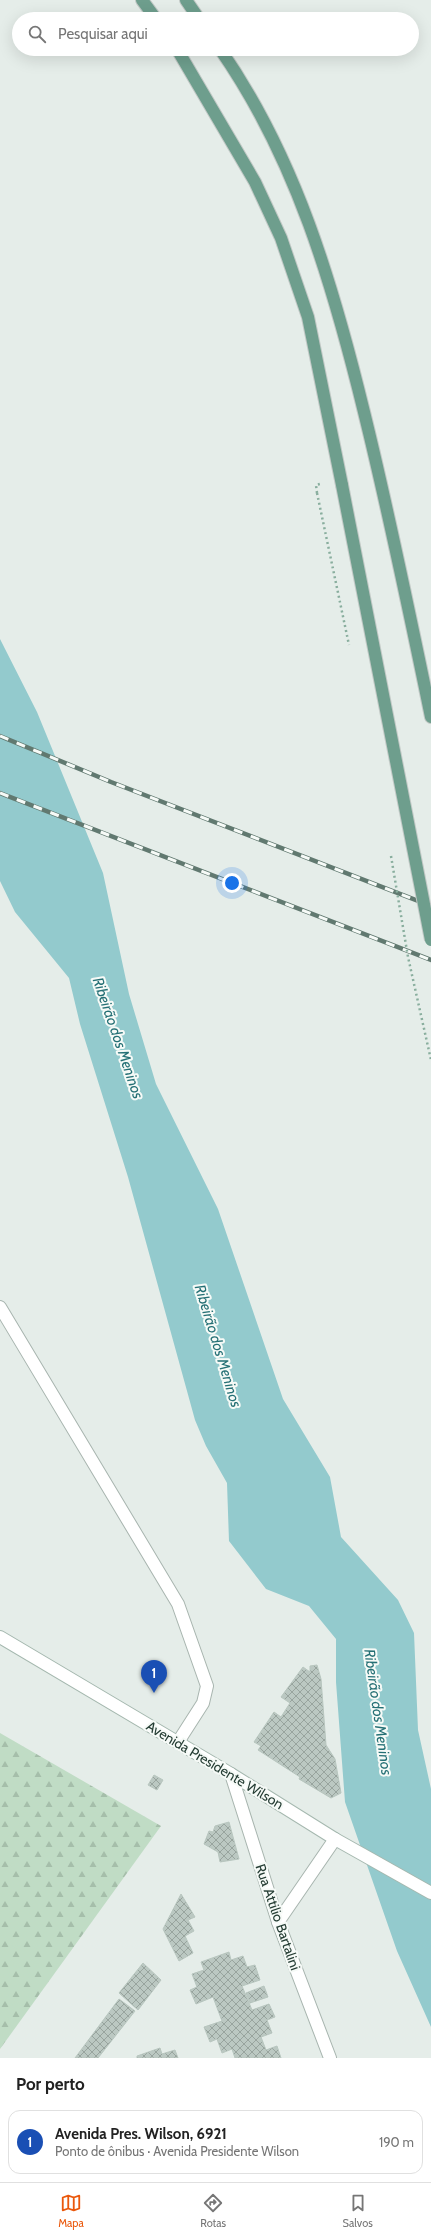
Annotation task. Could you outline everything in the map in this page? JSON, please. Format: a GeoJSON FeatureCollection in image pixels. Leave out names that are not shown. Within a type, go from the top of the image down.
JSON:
{"type":"FeatureCollection","features":[{"type":"Feature","properties":{"kind":"main road"},"geometry":{"type":"LineString","coordinates":[[142,0],[151,12]]}},
{"type":"Feature","properties":{"kind":"main road"},"geometry":{"type":"LineString","coordinates":[[186,0],[194,12]]}},
{"type":"Feature","properties":{"kind":"main road"},"geometry":{"type":"LineString","coordinates":[[181,56],[254,182],[281,238],[308,317],[431,940]]}},
{"type":"Feature","properties":{"kind":"main road"},"geometry":{"type":"LineString","coordinates":[[224,56],[267,126],[295,185],[320,252],[344,327],[385,496],[431,717]]}},
{"type":"Feature","properties":{"kind":"main road"},"geometry":{"type":"LineString","coordinates":[[0,1307],[178,1604],[207,1686],[203,1703],[178,1742]]}},
{"type":"Feature","properties":{"kind":"main road","name":"Avenida Presidente Wilson"},"geometry":{"type":"LineString","coordinates":[[0,1637],[178,1742],[335,1839],[431,1893]]}},
{"type":"Feature","properties":{"kind":"main road","name":"Rua Attilio Bartalini"},"geometry":{"type":"LineString","coordinates":[[231,1774],[278,1922],[330,2058]]}},
{"type":"Feature","properties":{"kind":"main road"},"geometry":{"type":"LineString","coordinates":[[278,1922],[335,1839]]}},
{"type":"Feature","properties":{"kind":"path"},"geometry":{"type":"LineString","coordinates":[[318,493],[351,652]]}},
{"type":"Feature","properties":{"kind":"path"},"geometry":{"type":"LineString","coordinates":[[389,848],[408,957],[431,1060]]}},
{"type":"Feature","properties":{"kind":"green space"},"geometry":{"type":"Polygon","coordinates":[[[0,1733],[161,1826],[0,2049],[0,1733]]]}},
{"type":"Feature","properties":{"kind":"water","name":"Ribeirão dos Meninos"},"geometry":{"type":"Polygon","coordinates":[[[0,639],[37,712],[103,873],[129,994],[156,1084],[218,1209],[283,1399],[330,1477],[341,1537],[398,1600],[414,1633],[418,1730],[431,1789],[431,2027],[397,1951],[345,1802],[336,1682],[336,1639],[309,1606],[266,1589],[229,1541],[227,1483],[206,1446],[195,1420],[128,1177],[80,1024],[69,978],[15,912],[0,881],[0,639]]]}},
{"type":"Feature","properties":{"kind":"building"},"geometry":{"type":"Polygon","coordinates":[[[317,1665],[321,1679],[326,1745],[335,1759],[341,1793],[331,1798],[299,1779],[300,1777],[258,1750],[261,1746],[254,1742],[274,1712],[281,1717],[290,1703],[281,1697],[303,1667],[310,1672],[310,1666],[317,1665]]]}},
{"type":"Feature","properties":{"kind":"building"},"geometry":{"type":"Polygon","coordinates":[[[154,1775],[163,1780],[157,1790],[148,1785],[154,1775]]]}},
{"type":"Feature","properties":{"kind":"building"},"geometry":{"type":"Polygon","coordinates":[[[229,1822],[239,1859],[220,1862],[218,1852],[204,1844],[209,1831],[213,1832],[215,1826],[229,1822]]]}},
{"type":"Feature","properties":{"kind":"building"},"geometry":{"type":"Polygon","coordinates":[[[181,1894],[195,1917],[188,1920],[194,1931],[185,1936],[193,1953],[179,1961],[163,1929],[181,1894]]]}},
{"type":"Feature","properties":{"kind":"building"},"geometry":{"type":"Polygon","coordinates":[[[229,1952],[231,1960],[243,1956],[247,1967],[255,1965],[260,1980],[242,1986],[252,2010],[269,2004],[275,2017],[267,2020],[272,2033],[261,2037],[266,2050],[277,2046],[281,2058],[235,2058],[232,2049],[222,2053],[217,2039],[210,2042],[204,2027],[222,2021],[213,1997],[196,2004],[190,1990],[197,1987],[192,1974],[204,1970],[201,1962],[229,1952]]]}},
{"type":"Feature","properties":{"kind":"building"},"geometry":{"type":"Polygon","coordinates":[[[143,1963],[161,1980],[138,2010],[119,1993],[143,1963]]]}},
{"type":"Feature","properties":{"kind":"building"},"geometry":{"type":"Polygon","coordinates":[[[264,1986],[268,1997],[250,2003],[246,1993],[264,1986]]]}},
{"type":"Feature","properties":{"kind":"building"},"geometry":{"type":"Polygon","coordinates":[[[119,1999],[135,2011],[98,2058],[75,2058],[119,1999]]]}},
{"type":"Feature","properties":{"kind":"building"},"geometry":{"type":"Polygon","coordinates":[[[160,2048],[162,2054],[175,2050],[178,2058],[137,2058],[137,2056],[160,2048]]]}},
{"type":"Feature","properties":{"kind":"railway"},"geometry":{"type":"LineString","coordinates":[[0,736],[111,782],[431,906]]}},
{"type":"Feature","properties":{"kind":"railway"},"geometry":{"type":"LineString","coordinates":[[0,793],[431,960]]}},
{"type":"Feature","properties":{"kind":"place","name":"Avenida Pres. Wilson, 6921"},"geometry":{"type":"Point","coordinates":[154,1693]}}]}
